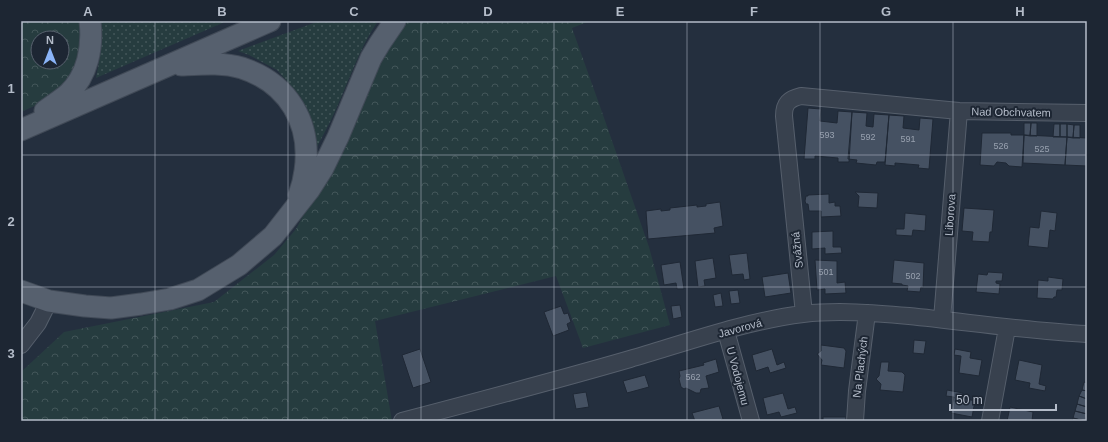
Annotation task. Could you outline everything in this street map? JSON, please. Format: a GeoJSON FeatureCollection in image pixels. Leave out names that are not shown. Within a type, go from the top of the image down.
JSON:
{"type":"FeatureCollection","features":[{"type":"Feature","properties":{"kind":"main road"},"geometry":{"type":"LineString","coordinates":[[21,125],[63,98],[76,85],[82,75],[89,53],[91,42],[90,21]]}},
{"type":"Feature","properties":{"kind":"main road"},"geometry":{"type":"LineString","coordinates":[[21,130],[270,21]]}},
{"type":"Feature","properties":{"kind":"main road"},"geometry":{"type":"LineString","coordinates":[[21,291],[49,301],[111,308],[170,299],[198,290],[239,265],[273,236],[309,190],[323,168],[338,137],[371,58],[395,21]]}},
{"type":"Feature","properties":{"kind":"main road"},"geometry":{"type":"LineString","coordinates":[[170,65],[218,64],[241,68],[258,75],[272,84],[292,104],[303,126],[307,150],[301,190],[291,214]]}},
{"type":"Feature","properties":{"kind":"street","name":"Nad Obchvatem"},"geometry":{"type":"LineString","coordinates":[[791,186],[784,116],[786,104],[791,99],[801,96],[959,111],[1087,113]]}},
{"type":"Feature","properties":{"kind":"street","name":"Liborova"},"geometry":{"type":"LineString","coordinates":[[942,319],[959,111]]}},
{"type":"Feature","properties":{"kind":"street","name":"Svážná"},"geometry":{"type":"LineString","coordinates":[[791,186],[804,314]]}},
{"type":"Feature","properties":{"kind":"street"},"geometry":{"type":"LineString","coordinates":[[21,346],[38,323],[49,301]]}},
{"type":"Feature","properties":{"kind":"street","name":"Javorová"},"geometry":{"type":"LineString","coordinates":[[402,421],[556,380],[726,331],[773,319],[804,314],[832,312],[867,313],[942,319],[1007,328],[1087,334]]}},
{"type":"Feature","properties":{"kind":"street","name":"Na Plachých"},"geometry":{"type":"LineString","coordinates":[[855,421],[857,391],[867,313]]}},
{"type":"Feature","properties":{"kind":"street"},"geometry":{"type":"LineString","coordinates":[[990,421],[1007,328]]}},
{"type":"Feature","properties":{"kind":"street","name":"U Vodojemu"},"geometry":{"type":"LineString","coordinates":[[726,331],[751,421]]}},
{"type":"Feature","properties":{"kind":"green space"},"geometry":{"type":"Polygon","coordinates":[[[21,21],[80,21],[82,37],[77,69],[50,99],[21,112],[21,21]]]}},
{"type":"Feature","properties":{"kind":"green space"},"geometry":{"type":"Polygon","coordinates":[[[100,21],[227,21],[96,78],[101,50],[100,21]]]}},
{"type":"Feature","properties":{"kind":"green space"},"geometry":{"type":"Polygon","coordinates":[[[319,21],[378,21],[361,52],[334,113],[312,157],[314,135],[309,115],[300,96],[277,70],[249,55],[238,51],[319,21]]]}},
{"type":"Feature","properties":{"kind":"green space"},"geometry":{"type":"Polygon","coordinates":[[[404,21],[590,21],[572,28],[649,247],[670,325],[583,348],[556,276],[375,321],[392,421],[21,421],[21,372],[64,332],[214,302],[274,255],[296,229],[348,133],[389,41],[404,21]]]}},
{"type":"Feature","properties":{"kind":"building"},"geometry":{"type":"Polygon","coordinates":[[[808,108],[821,109],[820,121],[837,123],[838,111],[852,112],[849,162],[838,162],[838,158],[815,156],[815,159],[804,159],[808,108]]]}},
{"type":"Feature","properties":{"kind":"building"},"geometry":{"type":"Polygon","coordinates":[[[852,112],[867,113],[866,126],[873,127],[874,114],[889,115],[885,162],[877,162],[876,165],[856,163],[857,160],[848,159],[852,112]]]}},
{"type":"Feature","properties":{"kind":"building"},"geometry":{"type":"Polygon","coordinates":[[[889,115],[904,116],[903,128],[919,130],[920,118],[933,119],[929,169],[918,168],[919,165],[895,163],[895,166],[885,165],[889,115]]]}},
{"type":"Feature","properties":{"kind":"building"},"geometry":{"type":"Polygon","coordinates":[[[1024,123],[1031,123],[1030,136],[1024,135],[1024,123]]]}},
{"type":"Feature","properties":{"kind":"building"},"geometry":{"type":"Polygon","coordinates":[[[1031,123],[1037,123],[1037,136],[1030,136],[1031,123]]]}},
{"type":"Feature","properties":{"kind":"building"},"geometry":{"type":"Polygon","coordinates":[[[1054,124],[1060,124],[1060,137],[1053,137],[1054,124]]]}},
{"type":"Feature","properties":{"kind":"building"},"geometry":{"type":"Polygon","coordinates":[[[1060,124],[1067,124],[1067,137],[1060,137],[1060,124]]]}},
{"type":"Feature","properties":{"kind":"building"},"geometry":{"type":"Polygon","coordinates":[[[1067,124],[1074,125],[1073,138],[1067,137],[1067,124]]]}},
{"type":"Feature","properties":{"kind":"building"},"geometry":{"type":"Polygon","coordinates":[[[1074,125],[1080,125],[1080,138],[1073,138],[1074,125]]]}},
{"type":"Feature","properties":{"kind":"building"},"geometry":{"type":"Polygon","coordinates":[[[982,133],[1011,133],[1011,135],[1024,135],[1022,167],[1009,166],[1006,163],[997,162],[994,166],[980,165],[982,133]]]}},
{"type":"Feature","properties":{"kind":"building"},"geometry":{"type":"Polygon","coordinates":[[[1024,135],[1067,137],[1065,165],[1023,163],[1024,135]]]}},
{"type":"Feature","properties":{"kind":"building"},"geometry":{"type":"Polygon","coordinates":[[[1067,137],[1087,138],[1087,166],[1065,165],[1067,137]]]}},
{"type":"Feature","properties":{"kind":"building"},"geometry":{"type":"Polygon","coordinates":[[[855,192],[878,193],[877,208],[858,207],[859,196],[855,192]]]}},
{"type":"Feature","properties":{"kind":"building"},"geometry":{"type":"Polygon","coordinates":[[[829,194],[829,203],[835,202],[835,206],[840,206],[841,216],[821,217],[821,211],[809,211],[808,204],[806,204],[805,201],[806,196],[829,194]]]}},
{"type":"Feature","properties":{"kind":"building"},"geometry":{"type":"Polygon","coordinates":[[[720,202],[723,226],[714,228],[715,233],[648,239],[646,211],[661,209],[661,211],[670,210],[670,208],[697,205],[697,207],[706,206],[706,204],[720,202]]]}},
{"type":"Feature","properties":{"kind":"building"},"geometry":{"type":"Polygon","coordinates":[[[964,208],[994,210],[992,232],[990,232],[989,242],[972,241],[973,232],[962,231],[964,208]]]}},
{"type":"Feature","properties":{"kind":"building"},"geometry":{"type":"Polygon","coordinates":[[[1041,211],[1057,213],[1055,231],[1050,230],[1048,248],[1028,246],[1030,227],[1039,228],[1041,211]]]}},
{"type":"Feature","properties":{"kind":"building"},"geometry":{"type":"Polygon","coordinates":[[[905,213],[926,215],[925,231],[913,230],[912,236],[896,235],[896,229],[904,229],[905,213]]]}},
{"type":"Feature","properties":{"kind":"building"},"geometry":{"type":"Polygon","coordinates":[[[833,231],[833,247],[841,247],[842,253],[825,254],[825,248],[812,249],[812,232],[833,231]]]}},
{"type":"Feature","properties":{"kind":"building"},"geometry":{"type":"Polygon","coordinates":[[[747,253],[750,279],[744,280],[743,274],[732,275],[729,255],[747,253]]]}},
{"type":"Feature","properties":{"kind":"building"},"geometry":{"type":"Polygon","coordinates":[[[713,258],[716,278],[704,280],[705,286],[698,287],[695,261],[713,258]]]}},
{"type":"Feature","properties":{"kind":"building"},"geometry":{"type":"Polygon","coordinates":[[[815,260],[837,261],[837,283],[845,282],[846,293],[825,294],[825,289],[817,290],[815,260]]]}},
{"type":"Feature","properties":{"kind":"building"},"geometry":{"type":"Polygon","coordinates":[[[894,260],[924,263],[923,288],[921,287],[920,292],[907,291],[908,286],[892,283],[894,260]]]}},
{"type":"Feature","properties":{"kind":"building"},"geometry":{"type":"Polygon","coordinates":[[[680,262],[684,289],[677,289],[676,283],[664,285],[661,265],[680,262]]]}},
{"type":"Feature","properties":{"kind":"building"},"geometry":{"type":"Polygon","coordinates":[[[988,272],[1003,273],[1002,281],[996,281],[996,283],[1000,284],[999,294],[976,292],[978,274],[987,275],[988,272]]]}},
{"type":"Feature","properties":{"kind":"building"},"geometry":{"type":"Polygon","coordinates":[[[788,273],[791,293],[765,297],[762,277],[788,273]]]}},
{"type":"Feature","properties":{"kind":"building"},"geometry":{"type":"Polygon","coordinates":[[[1048,277],[1063,279],[1062,290],[1057,290],[1056,297],[1053,299],[1037,298],[1038,280],[1048,281],[1048,277]]]}},
{"type":"Feature","properties":{"kind":"building"},"geometry":{"type":"Polygon","coordinates":[[[738,290],[740,303],[731,304],[729,291],[738,290]]]}},
{"type":"Feature","properties":{"kind":"building"},"geometry":{"type":"Polygon","coordinates":[[[721,293],[723,306],[715,307],[713,295],[721,293]]]}},
{"type":"Feature","properties":{"kind":"building"},"geometry":{"type":"Polygon","coordinates":[[[680,305],[682,317],[673,319],[671,306],[680,305]]]}},
{"type":"Feature","properties":{"kind":"building"},"geometry":{"type":"Polygon","coordinates":[[[561,306],[564,314],[568,313],[571,322],[567,324],[569,330],[553,336],[544,312],[561,306]]]}},
{"type":"Feature","properties":{"kind":"building"},"geometry":{"type":"Polygon","coordinates":[[[914,340],[926,341],[924,354],[913,353],[914,340]]]}},
{"type":"Feature","properties":{"kind":"building"},"geometry":{"type":"Polygon","coordinates":[[[821,345],[844,348],[846,351],[844,368],[821,365],[822,360],[817,354],[821,351],[821,345]]]}},
{"type":"Feature","properties":{"kind":"building"},"geometry":{"type":"Polygon","coordinates":[[[420,349],[431,382],[413,388],[402,355],[420,349]]]}},
{"type":"Feature","properties":{"kind":"building"},"geometry":{"type":"Polygon","coordinates":[[[772,349],[777,365],[784,362],[786,368],[770,373],[768,367],[756,371],[752,355],[772,349]]]}},
{"type":"Feature","properties":{"kind":"building"},"geometry":{"type":"Polygon","coordinates":[[[955,349],[971,352],[970,358],[982,360],[979,376],[959,373],[961,356],[954,355],[955,349]]]}},
{"type":"Feature","properties":{"kind":"building"},"geometry":{"type":"Polygon","coordinates":[[[716,359],[719,372],[706,376],[709,388],[701,389],[700,393],[696,393],[681,387],[679,371],[704,365],[703,363],[716,359]]]}},
{"type":"Feature","properties":{"kind":"building"},"geometry":{"type":"Polygon","coordinates":[[[1019,360],[1042,365],[1039,384],[1046,386],[1045,391],[1029,388],[1030,383],[1015,380],[1019,360]]]}},
{"type":"Feature","properties":{"kind":"building"},"geometry":{"type":"Polygon","coordinates":[[[881,362],[889,362],[888,371],[902,372],[905,375],[903,392],[880,390],[881,384],[876,379],[879,376],[881,362]]]}},
{"type":"Feature","properties":{"kind":"building"},"geometry":{"type":"Polygon","coordinates":[[[645,375],[649,387],[627,393],[623,381],[645,375]]]}},
{"type":"Feature","properties":{"kind":"building"},"geometry":{"type":"Polygon","coordinates":[[[1084,382],[1087,383],[1087,391],[1082,390],[1084,382]]]}},
{"type":"Feature","properties":{"kind":"building"},"geometry":{"type":"Polygon","coordinates":[[[947,390],[963,393],[963,398],[975,401],[972,417],[951,413],[954,397],[946,396],[947,390]]]}},
{"type":"Feature","properties":{"kind":"building"},"geometry":{"type":"Polygon","coordinates":[[[1082,390],[1087,391],[1087,399],[1079,396],[1082,390]]]}},
{"type":"Feature","properties":{"kind":"building"},"geometry":{"type":"Polygon","coordinates":[[[586,392],[589,407],[576,409],[573,394],[586,392]]]}},
{"type":"Feature","properties":{"kind":"building"},"geometry":{"type":"Polygon","coordinates":[[[783,393],[788,409],[795,407],[797,413],[781,417],[779,412],[767,415],[763,398],[783,393]]]}},
{"type":"Feature","properties":{"kind":"building"},"geometry":{"type":"Polygon","coordinates":[[[1079,396],[1087,399],[1087,407],[1077,404],[1079,396]]]}},
{"type":"Feature","properties":{"kind":"building"},"geometry":{"type":"Polygon","coordinates":[[[1077,404],[1087,407],[1087,414],[1075,411],[1077,404]]]}},
{"type":"Feature","properties":{"kind":"building"},"geometry":{"type":"Polygon","coordinates":[[[719,406],[723,419],[721,421],[695,421],[692,413],[719,406]]]}},
{"type":"Feature","properties":{"kind":"building"},"geometry":{"type":"Polygon","coordinates":[[[1010,407],[1033,412],[1032,421],[1007,421],[1010,407]]]}},
{"type":"Feature","properties":{"kind":"building"},"geometry":{"type":"Polygon","coordinates":[[[1075,411],[1087,414],[1085,421],[1073,418],[1075,411]]]}},
{"type":"Feature","properties":{"kind":"building"},"geometry":{"type":"Polygon","coordinates":[[[823,417],[846,417],[846,421],[823,421],[823,417]]]}},
{"type":"Feature","properties":{"kind":"building"},"geometry":{"type":"Polygon","coordinates":[[[1073,418],[1084,421],[1072,421],[1073,418]]]}}]}
